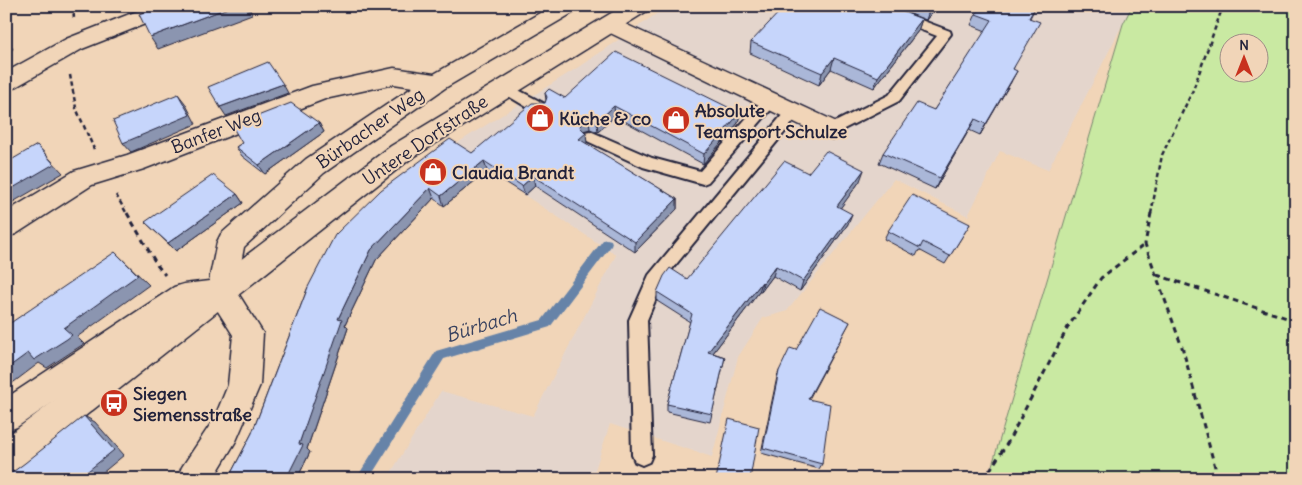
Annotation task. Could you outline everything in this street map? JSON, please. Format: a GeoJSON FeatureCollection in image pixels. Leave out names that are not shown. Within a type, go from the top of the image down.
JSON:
{"type":"FeatureCollection","features":[{"type":"Feature","properties":{"kind":"street"},"geometry":{"type":"LineString","coordinates":[[6,82],[74,44],[170,6]]}},
{"type":"Feature","properties":{"kind":"street","name":"Bürbacher Weg"},"geometry":{"type":"LineString","coordinates":[[221,292],[231,242],[315,166],[437,82],[568,6]]}},
{"type":"Feature","properties":{"kind":"street","name":"Untere Dorfstraße"},"geometry":{"type":"LineString","coordinates":[[221,292],[400,152],[639,6]]}},
{"type":"Feature","properties":{"kind":"street"},"geometry":{"type":"LineString","coordinates":[[610,24],[832,130]]}},
{"type":"Feature","properties":{"kind":"street","name":"Banfer Weg"},"geometry":{"type":"LineString","coordinates":[[6,226],[83,178],[135,162],[320,92],[394,76],[437,82]]}},
{"type":"Feature","properties":{"kind":"street"},"geometry":{"type":"LineString","coordinates":[[6,416],[184,296],[221,292]]}},
{"type":"Feature","properties":{"kind":"street"},"geometry":{"type":"LineString","coordinates":[[6,457],[221,292]]}},
{"type":"Feature","properties":{"kind":"street"},"geometry":{"type":"LineString","coordinates":[[194,479],[225,430],[244,385],[248,333],[221,292]]}},
{"type":"Feature","properties":{"kind":"lane"},"geometry":{"type":"LineString","coordinates":[[832,130],[894,98],[945,34],[871,6]]}},
{"type":"Feature","properties":{"kind":"lane"},"geometry":{"type":"LineString","coordinates":[[505,88],[540,108]]}},
{"type":"Feature","properties":{"kind":"lane"},"geometry":{"type":"LineString","coordinates":[[590,136],[648,163],[703,178],[770,101]]}},
{"type":"Feature","properties":{"kind":"lane"},"geometry":{"type":"LineString","coordinates":[[642,455],[638,320],[657,275],[793,112]]}},
{"type":"Feature","properties":{"kind":"path"},"geometry":{"type":"LineString","coordinates":[[1210,479],[1215,467],[1183,350],[1145,244],[1162,155],[1193,90],[1223,6]]}},
{"type":"Feature","properties":{"kind":"path"},"geometry":{"type":"LineString","coordinates":[[70,75],[76,108],[94,150]]}},
{"type":"Feature","properties":{"kind":"path"},"geometry":{"type":"LineString","coordinates":[[114,190],[121,206],[157,265],[167,277]]}},
{"type":"Feature","properties":{"kind":"path"},"geometry":{"type":"LineString","coordinates":[[984,479],[1008,442],[1068,327],[1101,278],[1145,244]]}},
{"type":"Feature","properties":{"kind":"path"},"geometry":{"type":"LineString","coordinates":[[1156,275],[1296,321]]}},
{"type":"Feature","properties":{"kind":"shaded area"},"geometry":{"type":"Polygon","coordinates":[[[668,6],[1132,6],[1048,170],[1000,151],[968,216],[894,179],[787,311],[763,318],[738,357],[712,457],[610,424],[592,479],[387,479],[441,391],[533,416],[616,255],[451,147],[580,66],[668,6]]]}},
{"type":"Feature","properties":{"kind":"green space"},"geometry":{"type":"Polygon","coordinates":[[[1132,6],[1296,6],[1296,479],[988,479],[1123,24],[1132,6]]]}},
{"type":"Feature","properties":{"kind":"building"},"geometry":{"type":"Polygon","coordinates":[[[159,6],[233,6],[150,37],[139,14],[159,6]]]}},
{"type":"Feature","properties":{"kind":"building"},"geometry":{"type":"Polygon","coordinates":[[[785,6],[888,6],[922,19],[878,77],[834,58],[822,73],[751,42],[785,6]]]}},
{"type":"Feature","properties":{"kind":"building"},"geometry":{"type":"Polygon","coordinates":[[[982,6],[1036,6],[1029,18],[1040,22],[1013,69],[1017,71],[986,124],[975,119],[940,178],[883,153],[917,103],[934,110],[992,20],[976,14],[982,6]]]}},
{"type":"Feature","properties":{"kind":"building"},"geometry":{"type":"Polygon","coordinates":[[[616,52],[740,113],[704,154],[614,106],[597,122],[589,119],[582,121],[580,127],[586,133],[579,139],[677,199],[635,242],[533,176],[522,186],[484,161],[441,196],[430,188],[371,250],[338,319],[342,320],[299,444],[303,445],[286,479],[228,479],[252,433],[308,287],[335,235],[381,190],[450,139],[472,153],[532,103],[545,103],[547,97],[545,93],[549,89],[565,98],[616,52]]]}},
{"type":"Feature","properties":{"kind":"building"},"geometry":{"type":"Polygon","coordinates":[[[268,62],[283,84],[220,107],[208,87],[268,62]]]}},
{"type":"Feature","properties":{"kind":"building"},"geometry":{"type":"Polygon","coordinates":[[[178,94],[190,115],[123,143],[113,121],[178,94]]]}},
{"type":"Feature","properties":{"kind":"building"},"geometry":{"type":"Polygon","coordinates":[[[291,103],[319,123],[259,165],[236,147],[242,143],[232,126],[291,103]]]}},
{"type":"Feature","properties":{"kind":"building"},"geometry":{"type":"Polygon","coordinates":[[[37,145],[54,164],[6,192],[6,163],[37,145]]]}},
{"type":"Feature","properties":{"kind":"building"},"geometry":{"type":"Polygon","coordinates":[[[826,151],[864,170],[837,206],[852,214],[803,281],[776,266],[708,352],[725,357],[712,414],[667,404],[692,314],[657,292],[664,276],[670,268],[687,279],[784,161],[808,173],[826,151]]]}},
{"type":"Feature","properties":{"kind":"building"},"geometry":{"type":"Polygon","coordinates":[[[213,175],[237,194],[168,243],[145,222],[213,175]]]}},
{"type":"Feature","properties":{"kind":"building"},"geometry":{"type":"Polygon","coordinates":[[[912,195],[970,224],[950,256],[923,242],[920,248],[888,231],[912,195]]]}},
{"type":"Feature","properties":{"kind":"building"},"geometry":{"type":"Polygon","coordinates":[[[115,252],[138,275],[64,328],[72,335],[67,339],[34,360],[28,353],[6,369],[6,326],[115,252]]]}},
{"type":"Feature","properties":{"kind":"building"},"geometry":{"type":"Polygon","coordinates":[[[820,307],[850,322],[808,399],[830,404],[822,464],[763,448],[779,371],[790,348],[796,350],[820,307]]]}},
{"type":"Feature","properties":{"kind":"building"},"geometry":{"type":"Polygon","coordinates":[[[84,416],[114,450],[78,479],[6,479],[6,477],[84,416]]]}},
{"type":"Feature","properties":{"kind":"building"},"geometry":{"type":"Polygon","coordinates":[[[729,419],[759,427],[750,479],[716,479],[729,419]]]}},
{"type":"Feature","properties":{"kind":"waterway","name":"Bürbach"},"geometry":{"type":"LineString","coordinates":[[362,479],[440,355],[546,324],[607,243]]}},
{"type":"Feature","properties":{"kind":"place","name":"Küche & co"},"geometry":{"type":"Point","coordinates":[540,118]}},
{"type":"Feature","properties":{"kind":"place","name":"Absolute Teamsport Schulze"},"geometry":{"type":"Point","coordinates":[676,120]}},
{"type":"Feature","properties":{"kind":"place","name":"Claudia Brandt"},"geometry":{"type":"Point","coordinates":[433,172]}},
{"type":"Feature","properties":{"kind":"place","name":"Siegen Siemensstraße"},"geometry":{"type":"Point","coordinates":[114,403]}}]}
